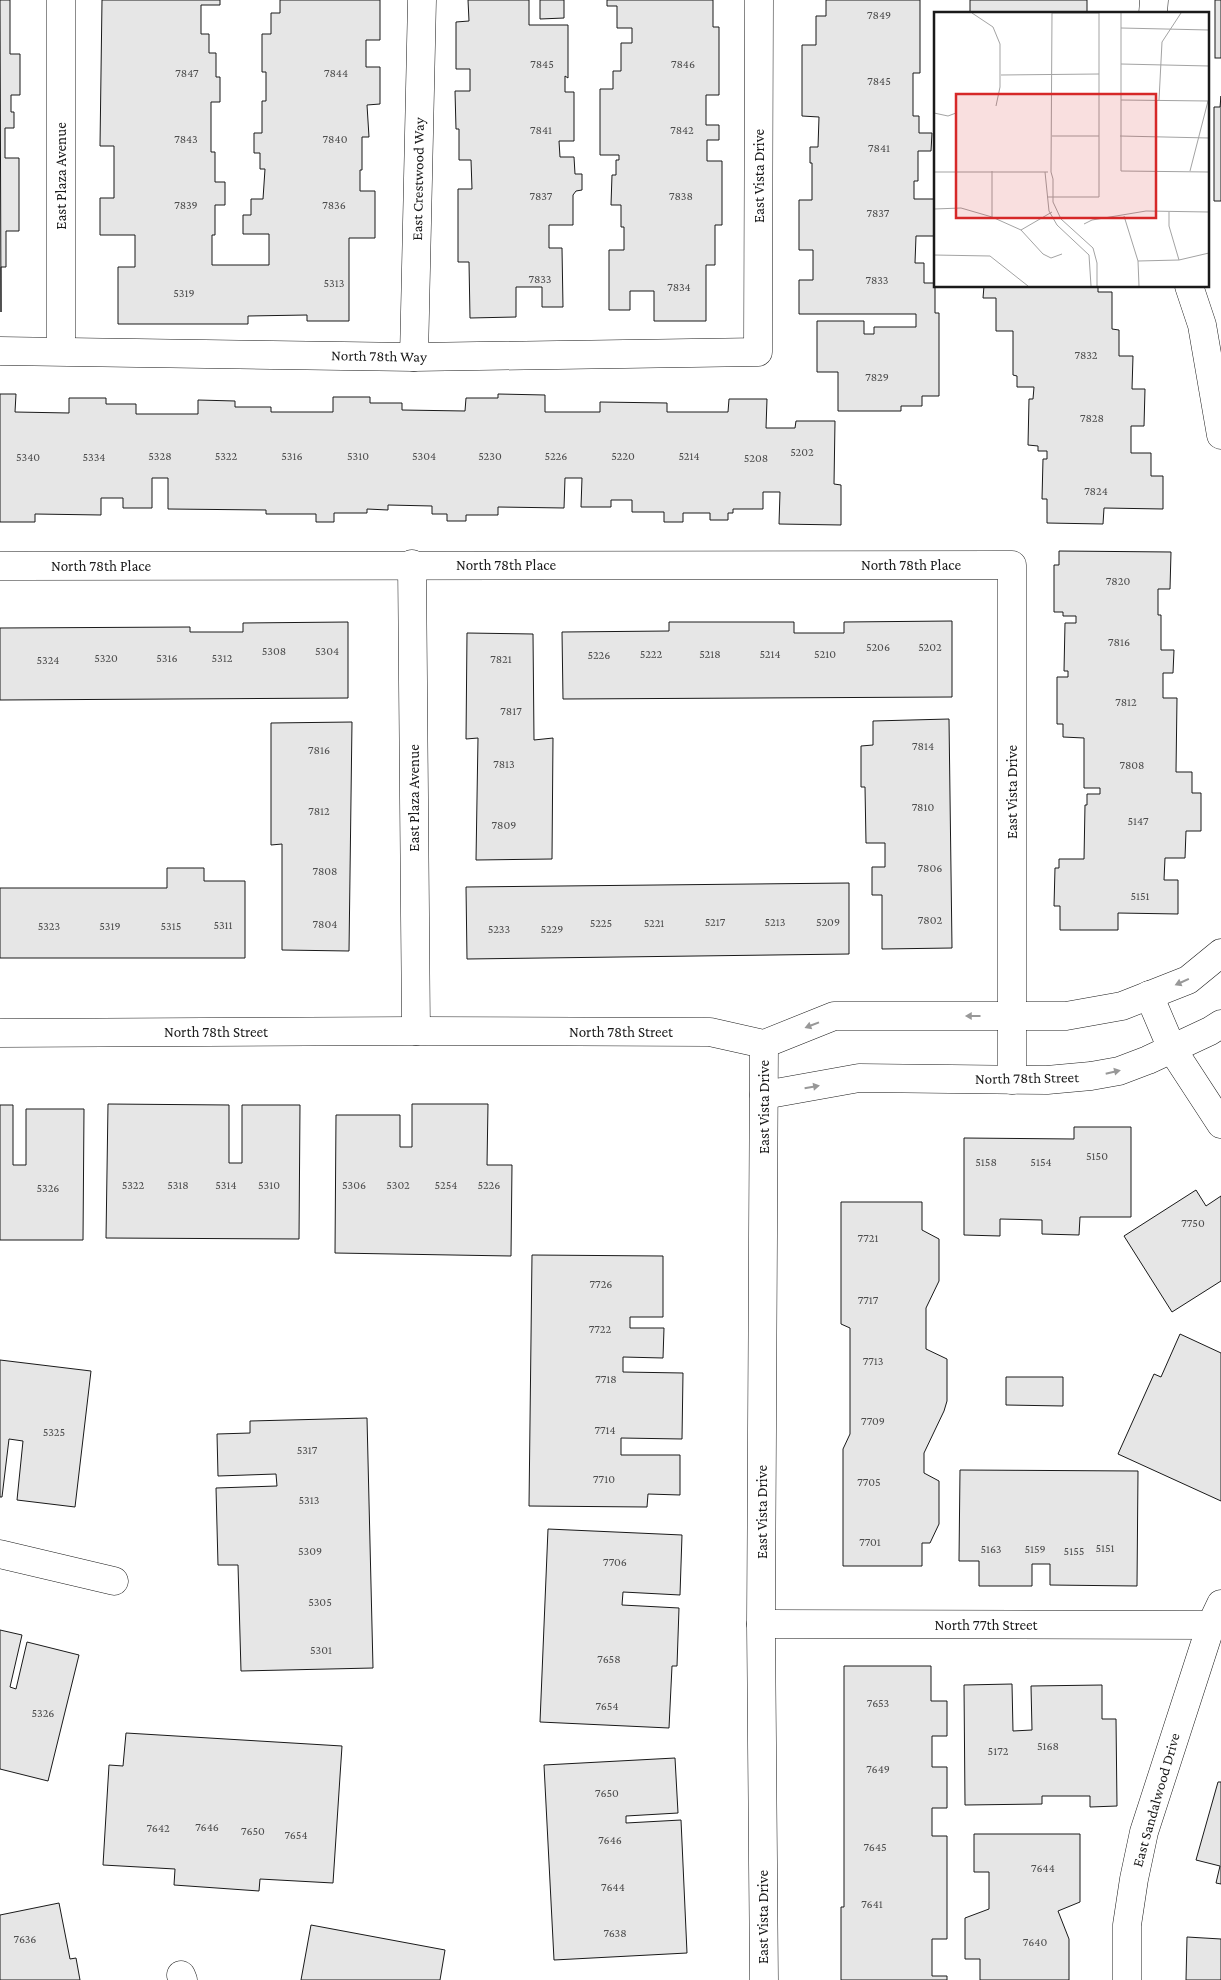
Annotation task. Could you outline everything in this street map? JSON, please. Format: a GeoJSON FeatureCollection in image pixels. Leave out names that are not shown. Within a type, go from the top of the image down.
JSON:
{"type":"FeatureCollection","features":[{"type":"Feature","properties":{"kind":"street","name":"East Plaza Avenue"},"geometry":{"type":"LineString","coordinates":[[61,0],[61,351]]}},
{"type":"Feature","properties":{"kind":"street","name":"East Crestwood Way"},"geometry":{"type":"LineString","coordinates":[[414,357],[422,0]]}},
{"type":"Feature","properties":{"kind":"street","name":"East Vista Drive"},"geometry":{"type":"LineString","coordinates":[[758,352],[759,0]]}},
{"type":"Feature","properties":{"kind":"street"},"geometry":{"type":"LineString","coordinates":[[1190,288],[1211,322],[1221,435]]}},
{"type":"Feature","properties":{"kind":"street","name":"North 78th Way"},"geometry":{"type":"LineString","coordinates":[[0,351],[414,357],[758,352]]}},
{"type":"Feature","properties":{"kind":"street","name":"East Plaza Avenue"},"geometry":{"type":"LineString","coordinates":[[412,564],[416,1031]]}},
{"type":"Feature","properties":{"kind":"street","name":"North 78th Place"},"geometry":{"type":"LineString","coordinates":[[0,566],[412,564],[1012,565]]}},
{"type":"Feature","properties":{"kind":"street","name":"East Vista Drive"},"geometry":{"type":"LineString","coordinates":[[1012,565],[1012,1080]]}},
{"type":"Feature","properties":{"kind":"street"},"geometry":{"type":"LineString","coordinates":[[764,1044],[834,1016],[1066,1016],[1122,1006],[1188,980],[1221,953]]}},
{"type":"Feature","properties":{"kind":"street"},"geometry":{"type":"LineString","coordinates":[[1149,995],[1172,1049],[1221,1124]]}},
{"type":"Feature","properties":{"kind":"street","name":"North 78th Street"},"geometry":{"type":"LineString","coordinates":[[764,1095],[859,1078],[1046,1080],[1091,1076],[1119,1071],[1172,1049],[1221,1024]]}},
{"type":"Feature","properties":{"kind":"street","name":"North 78th Street"},"geometry":{"type":"LineString","coordinates":[[0,1033],[710,1032],[764,1044]]}},
{"type":"Feature","properties":{"kind":"street","name":"East Vista Drive"},"geometry":{"type":"LineString","coordinates":[[764,1044],[762,1624],[764,1980]]}},
{"type":"Feature","properties":{"kind":"street"},"geometry":{"type":"LineString","coordinates":[[0,1554],[114,1581]]}},
{"type":"Feature","properties":{"kind":"street","name":"North 77th Street"},"geometry":{"type":"LineString","coordinates":[[762,1624],[1216,1615]]}},
{"type":"Feature","properties":{"kind":"street","name":"East Sandalwood Drive"},"geometry":{"type":"LineString","coordinates":[[1127,1980],[1126,1925],[1144,1832],[1216,1615]]}},
{"type":"Feature","properties":{"kind":"building"},"geometry":{"type":"Polygon","coordinates":[[[0,0],[10,0],[10,54],[20,54],[20,95],[11,95],[11,112],[14,112],[14,128],[5,128],[5,158],[19,158],[19,231],[6,231],[6,267],[1,267],[1,312],[0,0]]]}},
{"type":"Feature","properties":{"kind":"building"},"geometry":{"type":"Polygon","coordinates":[[[102,0],[220,0],[220,5],[201,5],[201,34],[209,34],[209,53],[216,53],[216,77],[220,77],[220,102],[211,102],[211,152],[215,152],[215,182],[225,182],[225,205],[215,205],[212,265],[269,265],[269,234],[243,234],[243,215],[251,215],[251,199],[263,199],[265,169],[260,169],[260,153],[254,153],[254,133],[262,133],[262,101],[266,101],[266,72],[262,72],[262,34],[271,34],[271,13],[280,13],[280,0],[380,0],[380,40],[366,40],[366,67],[380,67],[380,104],[367,105],[369,137],[362,137],[362,170],[360,170],[360,191],[375,191],[375,238],[349,238],[349,321],[307,321],[307,315],[248,316],[248,324],[118,324],[118,267],[135,267],[135,235],[100,235],[100,198],[114,198],[114,146],[100,146],[102,0]]]}},
{"type":"Feature","properties":{"kind":"building"},"geometry":{"type":"Polygon","coordinates":[[[468,0],[529,0],[529,25],[568,25],[568,78],[565,76],[565,92],[574,92],[574,141],[559,141],[560,157],[574,157],[575,174],[582,174],[582,190],[576,191],[573,195],[573,225],[549,225],[549,248],[562,248],[563,307],[542,307],[542,287],[516,287],[516,317],[470,318],[469,262],[458,262],[458,189],[472,189],[471,160],[459,160],[459,129],[456,129],[455,91],[470,91],[470,69],[456,69],[456,22],[469,21],[468,0]]]}},
{"type":"Feature","properties":{"kind":"building"},"geometry":{"type":"Polygon","coordinates":[[[540,0],[564,0],[564,18],[540,19],[540,0]]]}},
{"type":"Feature","properties":{"kind":"building"},"geometry":{"type":"Polygon","coordinates":[[[607,0],[713,0],[713,27],[719,27],[719,95],[706,95],[706,125],[719,125],[719,140],[707,140],[707,161],[722,161],[722,225],[715,225],[715,265],[706,265],[706,321],[654,321],[654,291],[630,291],[630,310],[609,310],[609,250],[624,250],[624,227],[621,227],[621,205],[611,205],[612,175],[616,175],[616,160],[619,160],[619,155],[600,155],[600,89],[613,89],[613,71],[621,71],[621,43],[632,43],[632,28],[617,28],[617,6],[607,6],[607,0]]]}},
{"type":"Feature","properties":{"kind":"building"},"geometry":{"type":"Polygon","coordinates":[[[826,0],[920,0],[920,73],[913,73],[913,116],[919,116],[919,133],[932,133],[931,151],[918,151],[918,181],[914,181],[914,199],[934,199],[934,236],[916,236],[915,263],[924,263],[924,283],[934,283],[935,288],[935,313],[939,313],[939,396],[922,396],[922,406],[901,406],[901,411],[838,411],[838,372],[817,372],[817,321],[864,321],[864,334],[874,334],[874,327],[916,327],[916,314],[799,314],[799,280],[813,280],[813,250],[799,250],[799,200],[812,200],[810,147],[818,147],[819,117],[802,116],[802,45],[816,45],[816,16],[826,16],[826,0]]]}},
{"type":"Feature","properties":{"kind":"building"},"geometry":{"type":"Polygon","coordinates":[[[970,0],[1087,0],[1087,12],[970,12],[970,0]]]}},
{"type":"Feature","properties":{"kind":"building"},"geometry":{"type":"Polygon","coordinates":[[[1215,0],[1221,0],[1221,58],[1215,58],[1215,0]]]}},
{"type":"Feature","properties":{"kind":"building"},"geometry":{"type":"Polygon","coordinates":[[[1221,96],[1221,201],[1214,201],[1214,107],[1220,107],[1221,96]]]}},
{"type":"Feature","properties":{"kind":"building"},"geometry":{"type":"Polygon","coordinates":[[[984,288],[1098,288],[1098,292],[1112,292],[1112,329],[1119,330],[1119,356],[1133,356],[1132,389],[1145,389],[1144,426],[1131,426],[1131,453],[1151,453],[1151,476],[1163,476],[1163,509],[1104,508],[1103,524],[1047,523],[1047,499],[1042,499],[1043,459],[1047,459],[1047,451],[1038,451],[1038,446],[1028,445],[1029,399],[1033,399],[1034,387],[1017,387],[1017,376],[1013,375],[1013,331],[996,331],[996,298],[983,298],[984,288]]]}},
{"type":"Feature","properties":{"kind":"building"},"geometry":{"type":"Polygon","coordinates":[[[0,394],[16,394],[15,412],[69,413],[69,398],[106,398],[106,404],[136,404],[136,414],[198,414],[198,400],[235,401],[235,407],[271,407],[271,412],[333,412],[333,397],[370,397],[370,403],[402,403],[402,410],[465,411],[466,398],[498,398],[498,394],[545,395],[545,412],[600,412],[600,402],[667,403],[667,412],[728,412],[729,399],[767,399],[766,428],[795,428],[796,421],[835,421],[834,484],[841,485],[841,525],[779,524],[780,492],[763,492],[763,509],[733,509],[733,513],[728,513],[728,520],[710,520],[710,513],[683,513],[683,522],[664,522],[664,512],[632,512],[632,500],[611,500],[611,507],[581,507],[582,478],[565,478],[564,508],[498,507],[498,515],[466,515],[466,521],[447,521],[447,514],[432,514],[432,506],[388,505],[388,510],[367,509],[367,513],[334,513],[334,522],[316,522],[316,514],[266,514],[266,510],[168,509],[168,478],[152,478],[152,508],[123,508],[123,498],[101,498],[101,515],[35,514],[35,522],[0,522],[0,394]]]}},
{"type":"Feature","properties":{"kind":"building"},"geometry":{"type":"Polygon","coordinates":[[[1059,551],[1171,552],[1170,589],[1158,589],[1158,615],[1161,615],[1161,650],[1174,650],[1173,673],[1163,673],[1163,698],[1177,698],[1176,772],[1192,772],[1192,793],[1201,793],[1201,831],[1186,831],[1185,858],[1165,858],[1164,880],[1178,880],[1178,914],[1118,913],[1118,930],[1060,930],[1060,906],[1054,906],[1055,868],[1059,868],[1059,859],[1084,859],[1087,794],[1100,794],[1100,788],[1084,788],[1084,738],[1063,737],[1063,724],[1057,724],[1057,677],[1068,677],[1068,671],[1064,671],[1065,623],[1076,623],[1076,616],[1063,616],[1063,612],[1054,612],[1054,565],[1059,565],[1059,551]]]}},
{"type":"Feature","properties":{"kind":"building"},"geometry":{"type":"Polygon","coordinates":[[[952,621],[952,697],[563,699],[562,632],[669,631],[669,622],[794,622],[794,633],[844,633],[844,622],[952,621]]]}},
{"type":"Feature","properties":{"kind":"building"},"geometry":{"type":"Polygon","coordinates":[[[348,622],[348,698],[0,700],[0,628],[190,627],[190,632],[243,632],[243,623],[348,622]]]}},
{"type":"Feature","properties":{"kind":"building"},"geometry":{"type":"Polygon","coordinates":[[[467,633],[533,634],[534,740],[553,738],[552,859],[476,860],[478,738],[466,739],[467,633]]]}},
{"type":"Feature","properties":{"kind":"building"},"geometry":{"type":"Polygon","coordinates":[[[949,719],[952,948],[882,949],[882,895],[872,895],[872,867],[885,867],[885,843],[866,843],[865,787],[861,787],[861,746],[873,745],[873,721],[949,719]]]}},
{"type":"Feature","properties":{"kind":"building"},"geometry":{"type":"Polygon","coordinates":[[[352,722],[349,951],[282,950],[282,844],[271,845],[271,723],[352,722]]]}},
{"type":"Feature","properties":{"kind":"building"},"geometry":{"type":"Polygon","coordinates":[[[167,868],[204,868],[204,881],[245,881],[245,958],[0,958],[0,888],[167,888],[167,868]]]}},
{"type":"Feature","properties":{"kind":"building"},"geometry":{"type":"Polygon","coordinates":[[[849,883],[849,954],[467,959],[466,887],[849,883]]]}},
{"type":"Feature","properties":{"kind":"building"},"geometry":{"type":"Polygon","coordinates":[[[108,1104],[229,1105],[229,1163],[242,1163],[242,1105],[300,1105],[299,1239],[106,1238],[108,1104]]]}},
{"type":"Feature","properties":{"kind":"building"},"geometry":{"type":"Polygon","coordinates":[[[412,1104],[488,1104],[487,1165],[512,1165],[511,1256],[335,1253],[336,1115],[400,1115],[400,1147],[412,1147],[412,1104]]]}},
{"type":"Feature","properties":{"kind":"building"},"geometry":{"type":"Polygon","coordinates":[[[0,1105],[13,1105],[13,1165],[26,1165],[26,1109],[84,1109],[83,1240],[0,1240],[0,1105]]]}},
{"type":"Feature","properties":{"kind":"building"},"geometry":{"type":"Polygon","coordinates":[[[1074,1127],[1131,1127],[1131,1217],[1080,1217],[1079,1235],[1042,1234],[1042,1220],[1000,1219],[1000,1236],[964,1235],[964,1138],[1074,1139],[1074,1127]]]}},
{"type":"Feature","properties":{"kind":"building"},"geometry":{"type":"Polygon","coordinates":[[[1196,1190],[1206,1206],[1221,1196],[1221,1281],[1172,1312],[1124,1236],[1196,1190]]]}},
{"type":"Feature","properties":{"kind":"building"},"geometry":{"type":"Polygon","coordinates":[[[841,1202],[922,1202],[922,1230],[939,1239],[939,1281],[926,1308],[926,1349],[947,1359],[947,1401],[924,1453],[924,1473],[939,1481],[939,1524],[930,1543],[922,1543],[922,1566],[843,1566],[843,1449],[850,1434],[850,1328],[841,1324],[841,1202]]]}},
{"type":"Feature","properties":{"kind":"building"},"geometry":{"type":"Polygon","coordinates":[[[532,1255],[663,1256],[663,1317],[630,1317],[630,1328],[664,1328],[663,1358],[623,1357],[623,1372],[683,1373],[682,1439],[621,1438],[621,1455],[680,1455],[680,1495],[648,1494],[647,1507],[529,1506],[532,1255]]]}},
{"type":"Feature","properties":{"kind":"building"},"geometry":{"type":"Polygon","coordinates":[[[1180,1334],[1221,1353],[1221,1501],[1118,1454],[1154,1374],[1161,1377],[1180,1334]]]}},
{"type":"Feature","properties":{"kind":"building"},"geometry":{"type":"Polygon","coordinates":[[[0,1360],[91,1371],[75,1507],[17,1500],[23,1441],[9,1439],[2,1497],[0,1497],[0,1360]]]}},
{"type":"Feature","properties":{"kind":"building"},"geometry":{"type":"Polygon","coordinates":[[[1006,1377],[1063,1377],[1063,1406],[1006,1405],[1006,1377]]]}},
{"type":"Feature","properties":{"kind":"building"},"geometry":{"type":"Polygon","coordinates":[[[367,1418],[373,1668],[241,1671],[238,1565],[218,1565],[216,1488],[277,1486],[276,1474],[218,1476],[217,1434],[250,1433],[250,1421],[367,1418]]]}},
{"type":"Feature","properties":{"kind":"building"},"geometry":{"type":"Polygon","coordinates":[[[960,1470],[1138,1471],[1137,1586],[1050,1585],[1050,1564],[1032,1564],[1032,1586],[979,1586],[979,1561],[959,1561],[960,1470]]]}},
{"type":"Feature","properties":{"kind":"building"},"geometry":{"type":"Polygon","coordinates":[[[548,1529],[682,1535],[680,1595],[623,1592],[622,1605],[679,1608],[677,1666],[672,1666],[669,1728],[540,1722],[548,1529]]]}},
{"type":"Feature","properties":{"kind":"building"},"geometry":{"type":"Polygon","coordinates":[[[0,1630],[22,1635],[10,1687],[16,1689],[27,1642],[79,1655],[48,1781],[0,1769],[0,1630]]]}},
{"type":"Feature","properties":{"kind":"building"},"geometry":{"type":"Polygon","coordinates":[[[844,1666],[931,1666],[931,1701],[947,1701],[947,1736],[932,1736],[932,1767],[947,1767],[947,1808],[932,1808],[932,1836],[947,1836],[947,1939],[932,1939],[932,1976],[947,1976],[947,1980],[841,1980],[841,1907],[844,1907],[844,1666]]]}},
{"type":"Feature","properties":{"kind":"building"},"geometry":{"type":"Polygon","coordinates":[[[1012,1684],[1013,1731],[1032,1730],[1031,1686],[1102,1685],[1102,1719],[1116,1719],[1117,1806],[1090,1807],[1090,1796],[1042,1796],[1042,1804],[965,1805],[964,1685],[1012,1684]]]}},
{"type":"Feature","properties":{"kind":"building"},"geometry":{"type":"Polygon","coordinates":[[[126,1733],[342,1746],[333,1883],[260,1879],[259,1891],[174,1885],[175,1869],[103,1865],[109,1765],[123,1766],[126,1733]]]}},
{"type":"Feature","properties":{"kind":"building"},"geometry":{"type":"Polygon","coordinates":[[[675,1758],[678,1813],[626,1816],[626,1823],[681,1820],[687,1953],[554,1960],[544,1765],[675,1758]]]}},
{"type":"Feature","properties":{"kind":"building"},"geometry":{"type":"Polygon","coordinates":[[[1218,1782],[1221,1782],[1221,1884],[1216,1883],[1220,1866],[1196,1860],[1218,1782]]]}},
{"type":"Feature","properties":{"kind":"building"},"geometry":{"type":"Polygon","coordinates":[[[974,1834],[1080,1834],[1080,1902],[1058,1911],[1069,1939],[1069,1980],[980,1980],[980,1959],[965,1959],[965,1918],[989,1909],[989,1872],[974,1872],[974,1834]]]}},
{"type":"Feature","properties":{"kind":"building"},"geometry":{"type":"Polygon","coordinates":[[[59,1903],[70,1959],[76,1958],[80,1980],[0,1980],[0,1915],[59,1903]]]}},
{"type":"Feature","properties":{"kind":"building"},"geometry":{"type":"Polygon","coordinates":[[[311,1925],[445,1950],[440,1980],[301,1980],[311,1925]]]}},
{"type":"Feature","properties":{"kind":"building"},"geometry":{"type":"Polygon","coordinates":[[[1187,1937],[1221,1939],[1221,1980],[1186,1980],[1187,1937]]]}}]}
